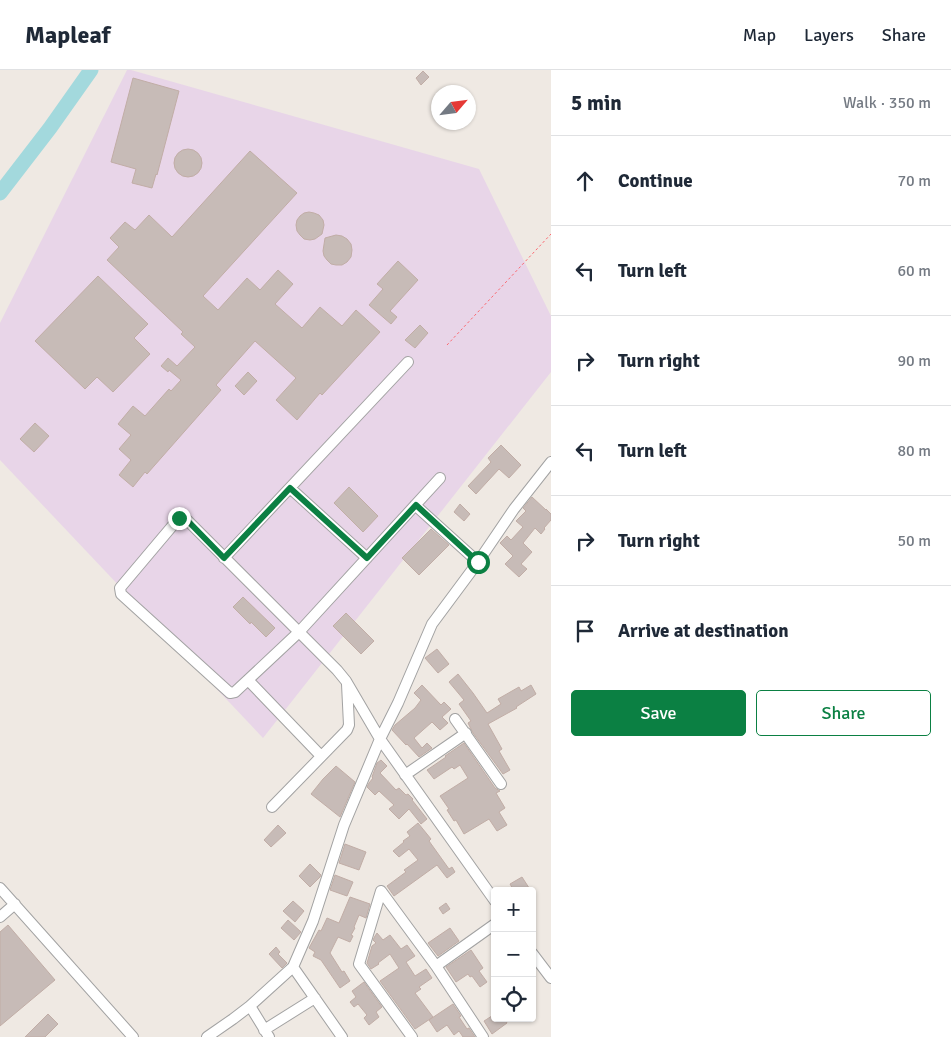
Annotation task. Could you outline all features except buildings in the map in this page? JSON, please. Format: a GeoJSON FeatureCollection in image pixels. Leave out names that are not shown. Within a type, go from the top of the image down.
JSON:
{"type":"FeatureCollection","features":[{"type":"Feature","properties":{"kind":"street"},"geometry":{"type":"LineString","coordinates":[[224,558],[408,362]]}},
{"type":"Feature","properties":{"kind":"street"},"geometry":{"type":"LineString","coordinates":[[207,1037],[250,1006],[293,967],[313,921],[344,825],[380,739],[398,703],[432,624],[514,509],[551,462]]}},
{"type":"Feature","properties":{"kind":"street"},"geometry":{"type":"LineString","coordinates":[[440,478],[299,632],[235,692],[230,694],[121,594],[120,588],[179,518],[183,516],[224,558],[299,632],[337,670],[346,681],[380,739],[491,895]]}},
{"type":"Feature","properties":{"kind":"street"},"geometry":{"type":"LineString","coordinates":[[290,488],[367,558]]}},
{"type":"Feature","properties":{"kind":"street"},"geometry":{"type":"LineString","coordinates":[[416,505],[478,562]]}},
{"type":"Feature","properties":{"kind":"street"},"geometry":{"type":"LineString","coordinates":[[248,680],[321,756]]}},
{"type":"Feature","properties":{"kind":"street"},"geometry":{"type":"LineString","coordinates":[[272,807],[347,730],[349,724],[346,681]]}},
{"type":"Feature","properties":{"kind":"street"},"geometry":{"type":"LineString","coordinates":[[456,719],[501,784]]}},
{"type":"Feature","properties":{"kind":"street"},"geometry":{"type":"LineString","coordinates":[[405,774],[466,733]]}},
{"type":"Feature","properties":{"kind":"street"},"geometry":{"type":"LineString","coordinates":[[0,888],[133,1037]]}},
{"type":"Feature","properties":{"kind":"street"},"geometry":{"type":"LineString","coordinates":[[412,1037],[359,964],[381,891],[436,966],[483,1037]]}},
{"type":"Feature","properties":{"kind":"street"},"geometry":{"type":"LineString","coordinates":[[0,917],[15,904]]}},
{"type":"Feature","properties":{"kind":"street"},"geometry":{"type":"LineString","coordinates":[[436,966],[491,927]]}},
{"type":"Feature","properties":{"kind":"street"},"geometry":{"type":"LineString","coordinates":[[536,957],[551,978]]}},
{"type":"Feature","properties":{"kind":"street"},"geometry":{"type":"LineString","coordinates":[[293,967],[339,1036]]}},
{"type":"Feature","properties":{"kind":"street"},"geometry":{"type":"LineString","coordinates":[[250,1006],[266,1033],[315,998]]}},
{"type":"Feature","properties":{"kind":"path"},"geometry":{"type":"LineString","coordinates":[[447,344],[551,234]]}},
{"type":"Feature","properties":{"kind":"shaded area"},"geometry":{"type":"Polygon","coordinates":[[[127,70],[479,169],[551,316],[551,372],[263,738],[0,460],[0,323],[127,70]]]}},
{"type":"Feature","properties":{"kind":"waterway"},"geometry":{"type":"LineString","coordinates":[[0,193],[50,128],[91,70]]}},
{"type":"Feature","properties":{"kind":"route"},"geometry":{"type":"LineString","coordinates":[[179,518],[183,516],[224,558],[290,488],[367,558],[416,505],[478,562]]}}]}
